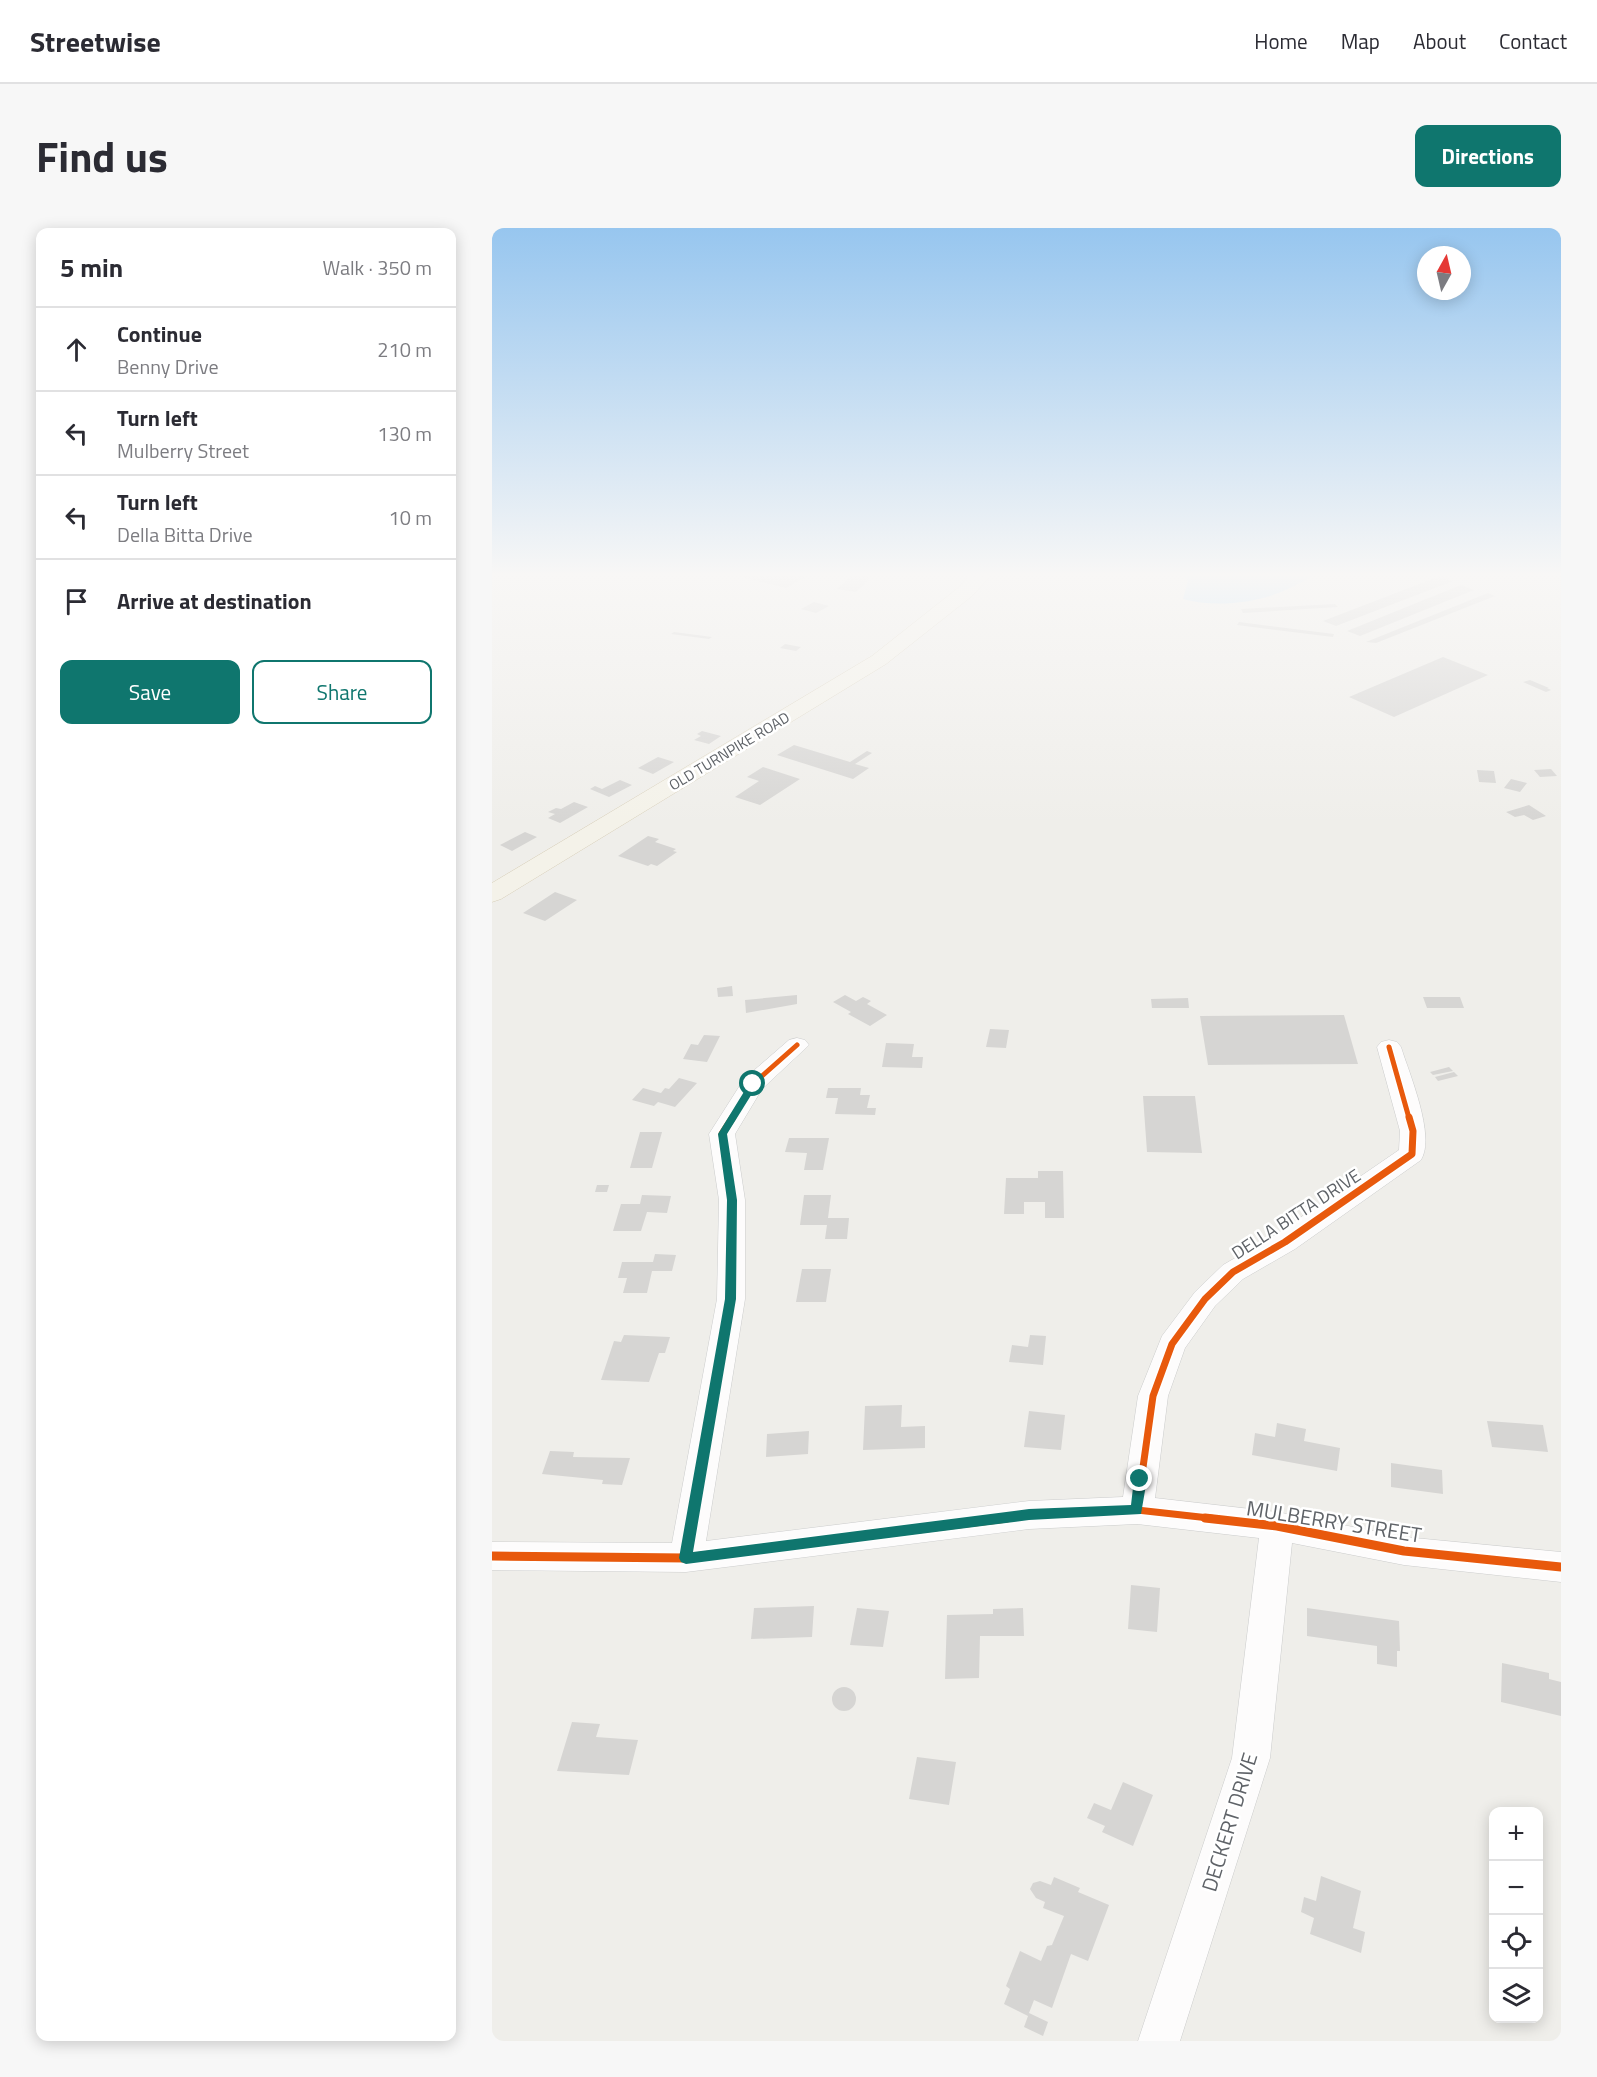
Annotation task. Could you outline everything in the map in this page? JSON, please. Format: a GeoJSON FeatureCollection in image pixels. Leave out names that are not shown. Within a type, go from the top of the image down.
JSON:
{"type":"FeatureCollection","features":[{"type":"Feature","properties":{"kind":"main road","name":"OLD TURNPIKE ROAD"},"geometry":{"type":"LineString","coordinates":[[492,894],[883,657]]}},
{"type":"Feature","properties":{"kind":"street"},"geometry":{"type":"LineString","coordinates":[[686,1558],[731,1299],[732,1200],[722,1134],[753,1084],[798,1045]]}},
{"type":"Feature","properties":{"kind":"street","name":"DELLA BITTA DRIVE"},"geometry":{"type":"LineString","coordinates":[[1137,1510],[1153,1396],[1172,1344],[1205,1299],[1233,1272],[1313,1223],[1412,1154],[1413,1131],[1389,1047]]}},
{"type":"Feature","properties":{"kind":"street","name":"MULBERRY STREET"},"geometry":{"type":"LineString","coordinates":[[492,1556],[686,1558],[1029,1515],[1137,1510],[1277,1526],[1404,1551],[1561,1566]]}},
{"type":"Feature","properties":{"kind":"street","name":"DECKERT DRIVE"},"geometry":{"type":"LineString","coordinates":[[1159,2041],[1251,1758],[1277,1526]]}},
{"type":"Feature","properties":{"kind":"building"},"geometry":{"type":"Polygon","coordinates":[[[1443,657],[1488,675],[1394,717],[1349,697],[1443,657]]]}},
{"type":"Feature","properties":{"kind":"building"},"geometry":{"type":"Polygon","coordinates":[[[1530,680],[1551,690],[1546,692],[1523,682],[1530,680]]]}},
{"type":"Feature","properties":{"kind":"building"},"geometry":{"type":"Polygon","coordinates":[[[702,731],[721,736],[709,744],[694,740],[701,736],[697,734],[702,731]]]}},
{"type":"Feature","properties":{"kind":"building"},"geometry":{"type":"Polygon","coordinates":[[[794,745],[850,762],[867,751],[872,753],[855,764],[869,768],[853,779],[777,755],[794,745]]]}},
{"type":"Feature","properties":{"kind":"building"},"geometry":{"type":"Polygon","coordinates":[[[658,757],[674,762],[653,774],[638,768],[658,757]]]}},
{"type":"Feature","properties":{"kind":"building"},"geometry":{"type":"Polygon","coordinates":[[[763,767],[800,779],[760,805],[735,797],[759,781],[747,777],[763,767]]]}},
{"type":"Feature","properties":{"kind":"building"},"geometry":{"type":"Polygon","coordinates":[[[1551,769],[1557,776],[1540,777],[1534,770],[1551,769]]]}},
{"type":"Feature","properties":{"kind":"building"},"geometry":{"type":"Polygon","coordinates":[[[1477,770],[1494,771],[1496,783],[1479,782],[1477,770]]]}},
{"type":"Feature","properties":{"kind":"building"},"geometry":{"type":"Polygon","coordinates":[[[1511,779],[1527,783],[1520,792],[1504,788],[1511,779]]]}},
{"type":"Feature","properties":{"kind":"building"},"geometry":{"type":"Polygon","coordinates":[[[620,780],[632,785],[609,797],[590,789],[595,786],[602,789],[620,780]]]}},
{"type":"Feature","properties":{"kind":"building"},"geometry":{"type":"Polygon","coordinates":[[[574,802],[588,807],[560,823],[548,818],[555,814],[548,812],[556,808],[561,809],[574,802]]]}},
{"type":"Feature","properties":{"kind":"building"},"geometry":{"type":"Polygon","coordinates":[[[1529,805],[1546,816],[1533,820],[1524,815],[1515,817],[1506,812],[1529,805]]]}},
{"type":"Feature","properties":{"kind":"building"},"geometry":{"type":"Polygon","coordinates":[[[525,832],[537,837],[512,851],[500,845],[525,832]]]}},
{"type":"Feature","properties":{"kind":"building"},"geometry":{"type":"Polygon","coordinates":[[[648,836],[659,839],[655,842],[676,849],[673,851],[677,852],[657,866],[651,864],[648,866],[618,856],[648,836]]]}},
{"type":"Feature","properties":{"kind":"building"},"geometry":{"type":"Polygon","coordinates":[[[555,892],[577,900],[545,921],[523,913],[555,892]]]}},
{"type":"Feature","properties":{"kind":"building"},"geometry":{"type":"Polygon","coordinates":[[[732,986],[733,996],[718,997],[717,988],[732,986]]]}},
{"type":"Feature","properties":{"kind":"building"},"geometry":{"type":"Polygon","coordinates":[[[797,995],[797,1004],[746,1013],[745,1000],[797,995]]]}},
{"type":"Feature","properties":{"kind":"building"},"geometry":{"type":"Polygon","coordinates":[[[845,995],[856,1001],[863,997],[871,1001],[867,1004],[887,1015],[870,1026],[848,1014],[851,1012],[833,1002],[845,995]]]}},
{"type":"Feature","properties":{"kind":"building"},"geometry":{"type":"Polygon","coordinates":[[[1423,997],[1460,997],[1464,1008],[1427,1008],[1423,997]]]}},
{"type":"Feature","properties":{"kind":"building"},"geometry":{"type":"Polygon","coordinates":[[[1188,998],[1189,1008],[1152,1008],[1151,999],[1188,998]]]}},
{"type":"Feature","properties":{"kind":"building"},"geometry":{"type":"Polygon","coordinates":[[[1344,1015],[1358,1064],[1208,1065],[1200,1016],[1344,1015]]]}},
{"type":"Feature","properties":{"kind":"building"},"geometry":{"type":"Polygon","coordinates":[[[990,1029],[1009,1030],[1006,1048],[986,1047],[990,1029]]]}},
{"type":"Feature","properties":{"kind":"building"},"geometry":{"type":"Polygon","coordinates":[[[704,1035],[720,1036],[707,1062],[683,1059],[691,1044],[698,1045],[704,1035]]]}},
{"type":"Feature","properties":{"kind":"building"},"geometry":{"type":"Polygon","coordinates":[[[886,1043],[914,1044],[912,1057],[923,1057],[922,1068],[882,1067],[886,1043]]]}},
{"type":"Feature","properties":{"kind":"building"},"geometry":{"type":"Polygon","coordinates":[[[1449,1067],[1453,1071],[1433,1075],[1430,1072],[1449,1067]]]}},
{"type":"Feature","properties":{"kind":"building"},"geometry":{"type":"Polygon","coordinates":[[[1454,1072],[1458,1076],[1438,1081],[1435,1077],[1454,1072]]]}},
{"type":"Feature","properties":{"kind":"building"},"geometry":{"type":"Polygon","coordinates":[[[679,1078],[697,1083],[675,1107],[658,1102],[654,1106],[632,1100],[643,1088],[661,1093],[665,1088],[669,1089],[679,1078]]]}},
{"type":"Feature","properties":{"kind":"building"},"geometry":{"type":"Polygon","coordinates":[[[828,1088],[861,1088],[860,1095],[870,1095],[867,1108],[876,1108],[875,1115],[835,1114],[838,1098],[826,1098],[828,1088]]]}},
{"type":"Feature","properties":{"kind":"building"},"geometry":{"type":"Polygon","coordinates":[[[1143,1096],[1195,1096],[1202,1153],[1147,1152],[1143,1096]]]}},
{"type":"Feature","properties":{"kind":"building"},"geometry":{"type":"Polygon","coordinates":[[[640,1132],[662,1132],[652,1168],[630,1168],[640,1132]]]}},
{"type":"Feature","properties":{"kind":"building"},"geometry":{"type":"Polygon","coordinates":[[[789,1138],[829,1138],[823,1170],[804,1170],[807,1153],[785,1152],[789,1138]]]}},
{"type":"Feature","properties":{"kind":"building"},"geometry":{"type":"Polygon","coordinates":[[[1038,1171],[1063,1171],[1064,1218],[1045,1218],[1045,1202],[1024,1202],[1024,1214],[1004,1214],[1006,1178],[1038,1178],[1038,1171]]]}},
{"type":"Feature","properties":{"kind":"building"},"geometry":{"type":"Polygon","coordinates":[[[597,1185],[609,1185],[607,1192],[595,1192],[597,1185]]]}},
{"type":"Feature","properties":{"kind":"building"},"geometry":{"type":"Polygon","coordinates":[[[642,1195],[671,1196],[667,1213],[647,1212],[641,1231],[613,1231],[621,1204],[640,1204],[642,1195]]]}},
{"type":"Feature","properties":{"kind":"building"},"geometry":{"type":"Polygon","coordinates":[[[804,1195],[831,1195],[828,1218],[849,1218],[847,1239],[825,1239],[827,1225],[800,1225],[804,1195]]]}},
{"type":"Feature","properties":{"kind":"building"},"geometry":{"type":"Polygon","coordinates":[[[655,1254],[676,1255],[672,1271],[652,1271],[647,1293],[623,1293],[627,1278],[618,1278],[622,1262],[653,1262],[655,1254]]]}},
{"type":"Feature","properties":{"kind":"building"},"geometry":{"type":"Polygon","coordinates":[[[802,1269],[831,1269],[826,1302],[796,1302],[802,1269]]]}},
{"type":"Feature","properties":{"kind":"building"},"geometry":{"type":"Polygon","coordinates":[[[624,1335],[670,1337],[665,1353],[659,1353],[649,1382],[601,1380],[614,1341],[621,1342],[624,1335]]]}},
{"type":"Feature","properties":{"kind":"building"},"geometry":{"type":"Polygon","coordinates":[[[1030,1335],[1046,1336],[1043,1365],[1009,1362],[1012,1345],[1028,1347],[1030,1335]]]}},
{"type":"Feature","properties":{"kind":"building"},"geometry":{"type":"Polygon","coordinates":[[[902,1405],[901,1427],[925,1426],[925,1448],[863,1450],[865,1406],[902,1405]]]}},
{"type":"Feature","properties":{"kind":"building"},"geometry":{"type":"Polygon","coordinates":[[[1029,1411],[1065,1415],[1061,1450],[1024,1447],[1029,1411]]]}},
{"type":"Feature","properties":{"kind":"building"},"geometry":{"type":"Polygon","coordinates":[[[1487,1421],[1543,1425],[1548,1452],[1492,1447],[1487,1421]]]}},
{"type":"Feature","properties":{"kind":"building"},"geometry":{"type":"Polygon","coordinates":[[[1277,1423],[1306,1429],[1304,1441],[1340,1448],[1337,1471],[1252,1455],[1255,1433],[1275,1437],[1277,1423]]]}},
{"type":"Feature","properties":{"kind":"building"},"geometry":{"type":"Polygon","coordinates":[[[809,1431],[808,1454],[766,1457],[767,1434],[809,1431]]]}},
{"type":"Feature","properties":{"kind":"building"},"geometry":{"type":"Polygon","coordinates":[[[550,1451],[574,1452],[573,1457],[630,1458],[622,1485],[602,1484],[603,1480],[542,1474],[550,1451]]]}},
{"type":"Feature","properties":{"kind":"building"},"geometry":{"type":"Polygon","coordinates":[[[1391,1463],[1442,1470],[1443,1494],[1391,1487],[1391,1463]]]}},
{"type":"Feature","properties":{"kind":"building"},"geometry":{"type":"Polygon","coordinates":[[[1131,1585],[1160,1588],[1157,1632],[1128,1629],[1131,1585]]]}},
{"type":"Feature","properties":{"kind":"building"},"geometry":{"type":"Polygon","coordinates":[[[814,1606],[812,1637],[751,1639],[754,1608],[814,1606]]]}},
{"type":"Feature","properties":{"kind":"building"},"geometry":{"type":"Polygon","coordinates":[[[857,1608],[889,1611],[883,1647],[850,1645],[857,1608]]]}},
{"type":"Feature","properties":{"kind":"building"},"geometry":{"type":"Polygon","coordinates":[[[1023,1608],[1024,1636],[980,1636],[979,1678],[945,1679],[947,1615],[993,1614],[993,1609],[1023,1608]]]}},
{"type":"Feature","properties":{"kind":"building"},"geometry":{"type":"Polygon","coordinates":[[[1307,1608],[1399,1621],[1400,1651],[1397,1651],[1397,1667],[1377,1664],[1377,1646],[1307,1636],[1307,1608]]]}},
{"type":"Feature","properties":{"kind":"building"},"geometry":{"type":"Polygon","coordinates":[[[1502,1663],[1549,1673],[1549,1679],[1561,1682],[1561,1716],[1501,1702],[1502,1663]]]}},
{"type":"Feature","properties":{"kind":"building"},"geometry":{"type":"Polygon","coordinates":[[[844,1687],[849,1688],[855,1694],[855,1704],[849,1710],[844,1711],[839,1710],[833,1704],[832,1699],[833,1694],[839,1688],[844,1687]]]}},
{"type":"Feature","properties":{"kind":"building"},"geometry":{"type":"Polygon","coordinates":[[[572,1722],[600,1724],[596,1737],[638,1740],[629,1775],[557,1771],[572,1722]]]}},
{"type":"Feature","properties":{"kind":"building"},"geometry":{"type":"Polygon","coordinates":[[[917,1757],[956,1762],[949,1805],[909,1799],[917,1757]]]}},
{"type":"Feature","properties":{"kind":"building"},"geometry":{"type":"Polygon","coordinates":[[[1123,1782],[1153,1795],[1133,1846],[1102,1832],[1105,1826],[1087,1818],[1094,1803],[1111,1810],[1123,1782]]]}},
{"type":"Feature","properties":{"kind":"building"},"geometry":{"type":"Polygon","coordinates":[[[1321,1876],[1361,1891],[1353,1928],[1365,1932],[1361,1953],[1310,1934],[1314,1918],[1301,1912],[1304,1897],[1316,1901],[1321,1876]]]}},
{"type":"Feature","properties":{"kind":"building"},"geometry":{"type":"Polygon","coordinates":[[[1054,1877],[1080,1888],[1078,1892],[1109,1905],[1088,1961],[1071,1954],[1052,2008],[1034,2000],[1029,2013],[1048,2022],[1043,2036],[1024,2027],[1028,2016],[1004,2004],[1010,1989],[1006,1986],[1020,1951],[1041,1961],[1047,1946],[1052,1945],[1064,1916],[1043,1908],[1045,1902],[1036,1898],[1030,1889],[1033,1883],[1040,1881],[1051,1885],[1054,1877]]]}},
{"type":"Feature","properties":{"kind":"cycle path"},"geometry":{"type":"LineString","coordinates":[[686,1558],[731,1299],[732,1200],[722,1134],[753,1084],[797,1045]]}},
{"type":"Feature","properties":{"kind":"cycle path"},"geometry":{"type":"LineString","coordinates":[[1137,1510],[1153,1396],[1172,1344],[1205,1299],[1233,1272],[1285,1242],[1412,1154],[1413,1131],[1389,1047]]}},
{"type":"Feature","properties":{"kind":"cycle path"},"geometry":{"type":"LineString","coordinates":[[492,1556],[686,1558],[1029,1515],[1137,1510],[1277,1526],[1404,1551],[1561,1567]]}},
{"type":"Feature","properties":{"kind":"route"},"geometry":{"type":"LineString","coordinates":[[753,1084],[722,1134],[732,1200],[731,1299],[686,1558],[1029,1515],[1137,1510],[1140,1479]]}}]}
